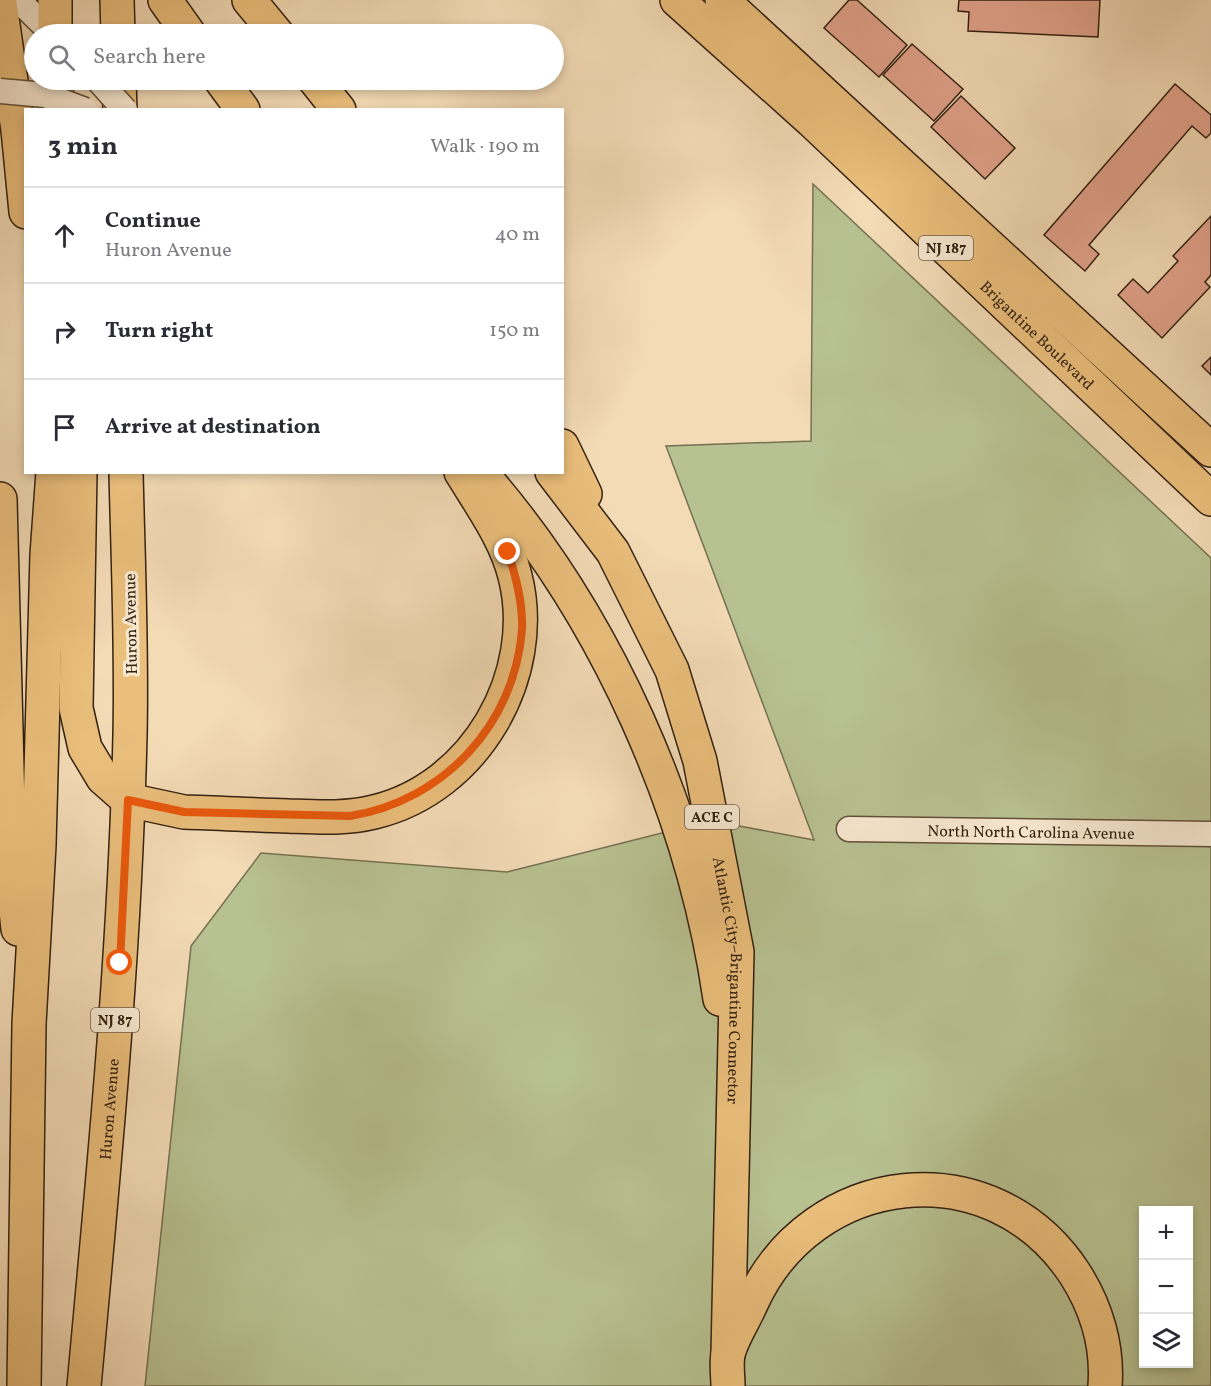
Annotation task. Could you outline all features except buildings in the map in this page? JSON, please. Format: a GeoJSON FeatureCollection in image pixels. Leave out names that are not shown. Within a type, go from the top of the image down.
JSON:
{"type":"FeatureCollection","features":[{"type":"Feature","properties":{"kind":"main road"},"geometry":{"type":"LineString","coordinates":[[54,24],[55,0]]}},
{"type":"Feature","properties":{"kind":"main road"},"geometry":{"type":"LineString","coordinates":[[117,0],[118,24]]}},
{"type":"Feature","properties":{"kind":"main road"},"geometry":{"type":"LineString","coordinates":[[165,0],[182,24]]}},
{"type":"Feature","properties":{"kind":"main road"},"geometry":{"type":"LineString","coordinates":[[249,0],[269,24]]}},
{"type":"Feature","properties":{"kind":"main road","name":"Brigantine Boulevard"},"geometry":{"type":"LineString","coordinates":[[677,0],[820,129],[1211,499]]}},
{"type":"Feature","properties":{"kind":"main road","name":"Brigantine Boulevard"},"geometry":{"type":"LineString","coordinates":[[722,0],[1211,450]]}},
{"type":"Feature","properties":{"kind":"main road"},"geometry":{"type":"LineString","coordinates":[[0,4],[18,130],[24,192]]}},
{"type":"Feature","properties":{"kind":"main road"},"geometry":{"type":"LineString","coordinates":[[56,90],[57,108]]}},
{"type":"Feature","properties":{"kind":"main road"},"geometry":{"type":"LineString","coordinates":[[119,90],[120,108]]}},
{"type":"Feature","properties":{"kind":"main road"},"geometry":{"type":"LineString","coordinates":[[228,90],[242,108]]}},
{"type":"Feature","properties":{"kind":"main road"},"geometry":{"type":"LineString","coordinates":[[323,90],[337,108]]}},
{"type":"Feature","properties":{"kind":"main road"},"geometry":{"type":"LineString","coordinates":[[564,450],[613,552]]}},
{"type":"Feature","properties":{"kind":"main road"},"geometry":{"type":"LineString","coordinates":[[40,474],[47,555]]}},
{"type":"Feature","properties":{"kind":"main road"},"geometry":{"type":"LineString","coordinates":[[24,1386],[29,1024],[39,834],[47,555],[53,474]]}},
{"type":"Feature","properties":{"kind":"main road"},"geometry":{"type":"LineString","coordinates":[[80,474],[76,708],[85,748],[93,765],[103,778],[128,800],[184,812],[350,816],[375,812],[419,794],[461,761],[492,723],[504,701],[518,654],[522,628],[520,602],[508,552],[462,474]]}},
{"type":"Feature","properties":{"kind":"main road","name":"Huron Avenue"},"geometry":{"type":"LineString","coordinates":[[84,1386],[113,1058],[128,800],[131,652],[126,474]]}},
{"type":"Feature","properties":{"kind":"main road"},"geometry":{"type":"LineString","coordinates":[[482,474],[517,513],[583,614],[606,654],[662,781],[695,879],[714,957],[734,1099]]}},
{"type":"Feature","properties":{"kind":"main road","name":"Atlantic City–Brigantine Connector"},"geometry":{"type":"LineString","coordinates":[[554,474],[613,552],[672,670],[700,761],[737,952],[728,1370]]}},
{"type":"Feature","properties":{"kind":"main road"},"geometry":{"type":"LineString","coordinates":[[0,499],[9,845],[29,1024]]}},
{"type":"Feature","properties":{"kind":"main road"},"geometry":{"type":"LineString","coordinates":[[728,1370],[767,1272],[792,1242],[846,1205],[867,1197],[891,1192],[940,1191],[962,1195],[1004,1211],[1042,1235],[1056,1250],[1082,1286],[1092,1307],[1104,1351],[1105,1386]]}},
{"type":"Feature","properties":{"kind":"street"},"geometry":{"type":"LineString","coordinates":[[18,0],[43,24]]}},
{"type":"Feature","properties":{"kind":"street"},"geometry":{"type":"LineString","coordinates":[[107,90],[123,108]]}},
{"type":"Feature","properties":{"kind":"street"},"geometry":{"type":"LineString","coordinates":[[0,91],[45,95],[80,108]]}},
{"type":"Feature","properties":{"kind":"street","name":"North North Carolina Avenue"},"geometry":{"type":"LineString","coordinates":[[849,829],[1211,834]]}},
{"type":"Feature","properties":{"kind":"green space"},"geometry":{"type":"Polygon","coordinates":[[[813,184],[1211,558],[1211,1386],[145,1386],[191,946],[261,853],[507,872],[662,833],[734,825],[814,840],[666,446],[811,441],[813,184]]]}},
{"type":"Feature","properties":{"kind":"route"},"geometry":{"type":"LineString","coordinates":[[120,963],[128,800],[184,812],[350,816],[375,812],[419,794],[461,761],[477,744],[504,701],[518,654],[522,628],[520,602],[508,552]]}}]}
